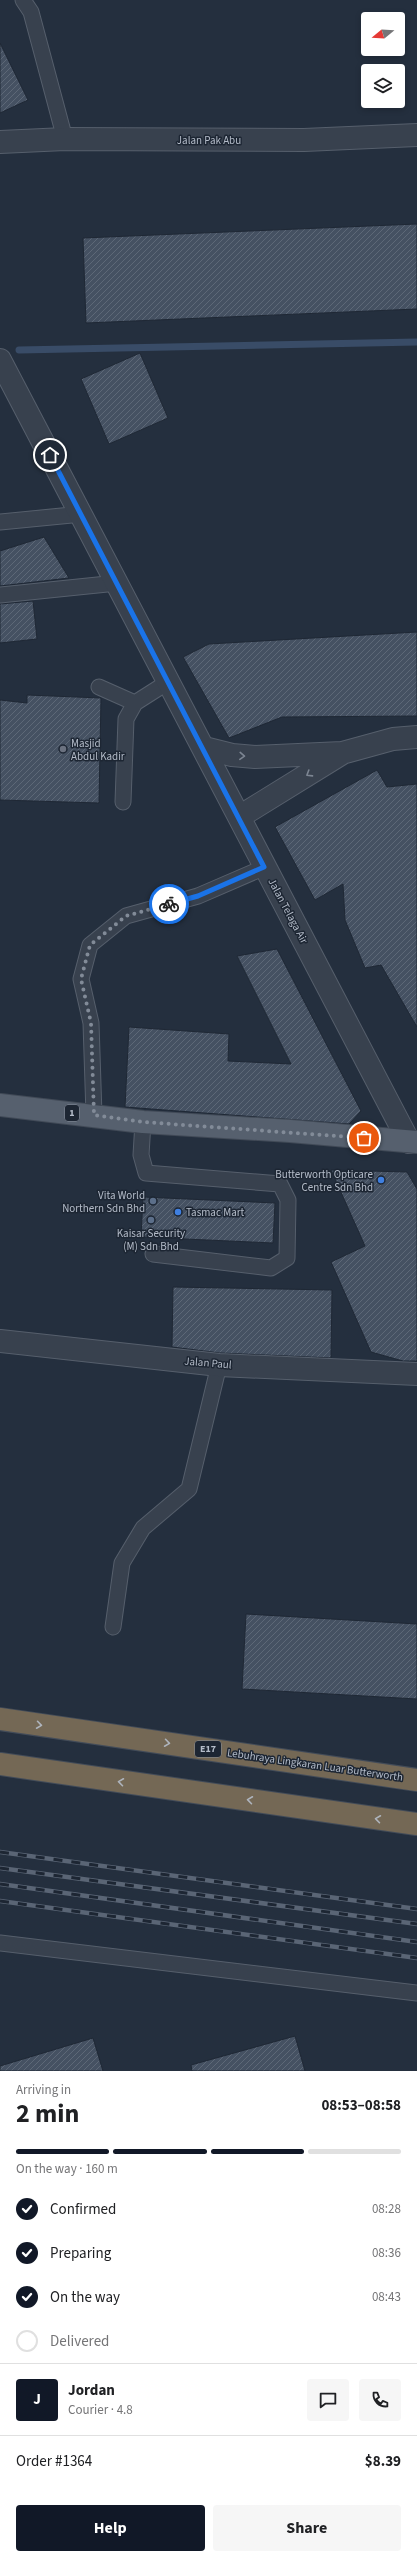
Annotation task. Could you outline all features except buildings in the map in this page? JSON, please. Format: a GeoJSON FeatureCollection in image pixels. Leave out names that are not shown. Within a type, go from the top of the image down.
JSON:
{"type":"FeatureCollection","features":[{"type":"Feature","properties":{"kind":"highway","name":"Lebuhraya Lingkaran Luar Butterworth"},"geometry":{"type":"LineString","coordinates":[[0,1719],[417,1780]]}},
{"type":"Feature","properties":{"kind":"highway"},"geometry":{"type":"LineString","coordinates":[[0,1764],[417,1824]]}},
{"type":"Feature","properties":{"kind":"main road","name":"1"},"geometry":{"type":"LineString","coordinates":[[0,1105],[143,1122],[290,1130],[414,1147]]}},
{"type":"Feature","properties":{"kind":"street","name":"Jalan Pak Abu"},"geometry":{"type":"LineString","coordinates":[[0,142],[65,139],[304,140],[417,135]]}},
{"type":"Feature","properties":{"kind":"street","name":"Jalan Telaga Air"},"geometry":{"type":"LineString","coordinates":[[0,360],[204,748],[264,867],[414,1147]]}},
{"type":"Feature","properties":{"kind":"street"},"geometry":{"type":"LineString","coordinates":[[204,748],[232,755],[255,756],[342,753],[393,739],[417,738]]}},
{"type":"Feature","properties":{"kind":"street"},"geometry":{"type":"LineString","coordinates":[[239,817],[342,753]]}},
{"type":"Feature","properties":{"kind":"street","name":"Jalan Paul"},"geometry":{"type":"LineString","coordinates":[[0,1342],[219,1365],[417,1374]]}},
{"type":"Feature","properties":{"kind":"lane"},"geometry":{"type":"LineString","coordinates":[[23,0],[31,12],[65,139]]}},
{"type":"Feature","properties":{"kind":"lane"},"geometry":{"type":"LineString","coordinates":[[0,522],[82,514]]}},
{"type":"Feature","properties":{"kind":"lane"},"geometry":{"type":"LineString","coordinates":[[0,595],[117,583]]}},
{"type":"Feature","properties":{"kind":"lane"},"geometry":{"type":"LineString","coordinates":[[123,802],[126,719],[135,703],[168,682]]}},
{"type":"Feature","properties":{"kind":"lane"},"geometry":{"type":"LineString","coordinates":[[99,687],[135,703]]}},
{"type":"Feature","properties":{"kind":"lane"},"geometry":{"type":"LineString","coordinates":[[94,1115],[91,1023],[81,979],[90,945],[126,916],[198,896],[264,867]]}},
{"type":"Feature","properties":{"kind":"lane"},"geometry":{"type":"LineString","coordinates":[[143,1122],[140,1155],[146,1174],[280,1184],[288,1200],[287,1258],[271,1268],[153,1254]]}},
{"type":"Feature","properties":{"kind":"lane"},"geometry":{"type":"LineString","coordinates":[[113,1627],[122,1563],[143,1528],[190,1489],[219,1365]]}},
{"type":"Feature","properties":{"kind":"lane"},"geometry":{"type":"LineString","coordinates":[[0,1943],[417,1993]]}},
{"type":"Feature","properties":{"kind":"waterway"},"geometry":{"type":"LineString","coordinates":[[19,350],[417,342]]}},
{"type":"Feature","properties":{"kind":"railway"},"geometry":{"type":"LineString","coordinates":[[0,1852],[417,1909]]}},
{"type":"Feature","properties":{"kind":"railway"},"geometry":{"type":"LineString","coordinates":[[0,1868],[417,1924]]}},
{"type":"Feature","properties":{"kind":"railway"},"geometry":{"type":"LineString","coordinates":[[0,1884],[417,1942]]}},
{"type":"Feature","properties":{"kind":"railway"},"geometry":{"type":"LineString","coordinates":[[0,1901],[417,1958]]}},
{"type":"Feature","properties":{"kind":"way so far"},"geometry":{"type":"LineString","coordinates":[[169,904],[126,916],[90,945],[81,979],[91,1023],[94,1115],[143,1122],[290,1130],[364,1138]]}},
{"type":"Feature","properties":{"kind":"place","name":"Masjid Abdul Kadir"},"geometry":{"type":"Point","coordinates":[63,749]}},
{"type":"Feature","properties":{"kind":"place","name":"Butterworth Opticare Centre Sdn Bhd"},"geometry":{"type":"Point","coordinates":[381,1180]}},
{"type":"Feature","properties":{"kind":"place","name":"Vita World Northern Sdn Bhd"},"geometry":{"type":"Point","coordinates":[153,1201]}},
{"type":"Feature","properties":{"kind":"place","name":"Tasmac Mart"},"geometry":{"type":"Point","coordinates":[178,1212]}},
{"type":"Feature","properties":{"kind":"place","name":"Kaisar Security (M) Sdn Bhd"},"geometry":{"type":"Point","coordinates":[151,1220]}},
{"type":"Feature","properties":{"kind":"route"},"geometry":{"type":"LineString","coordinates":[[50,455],[204,748],[264,867],[198,896],[169,904]]}}]}
